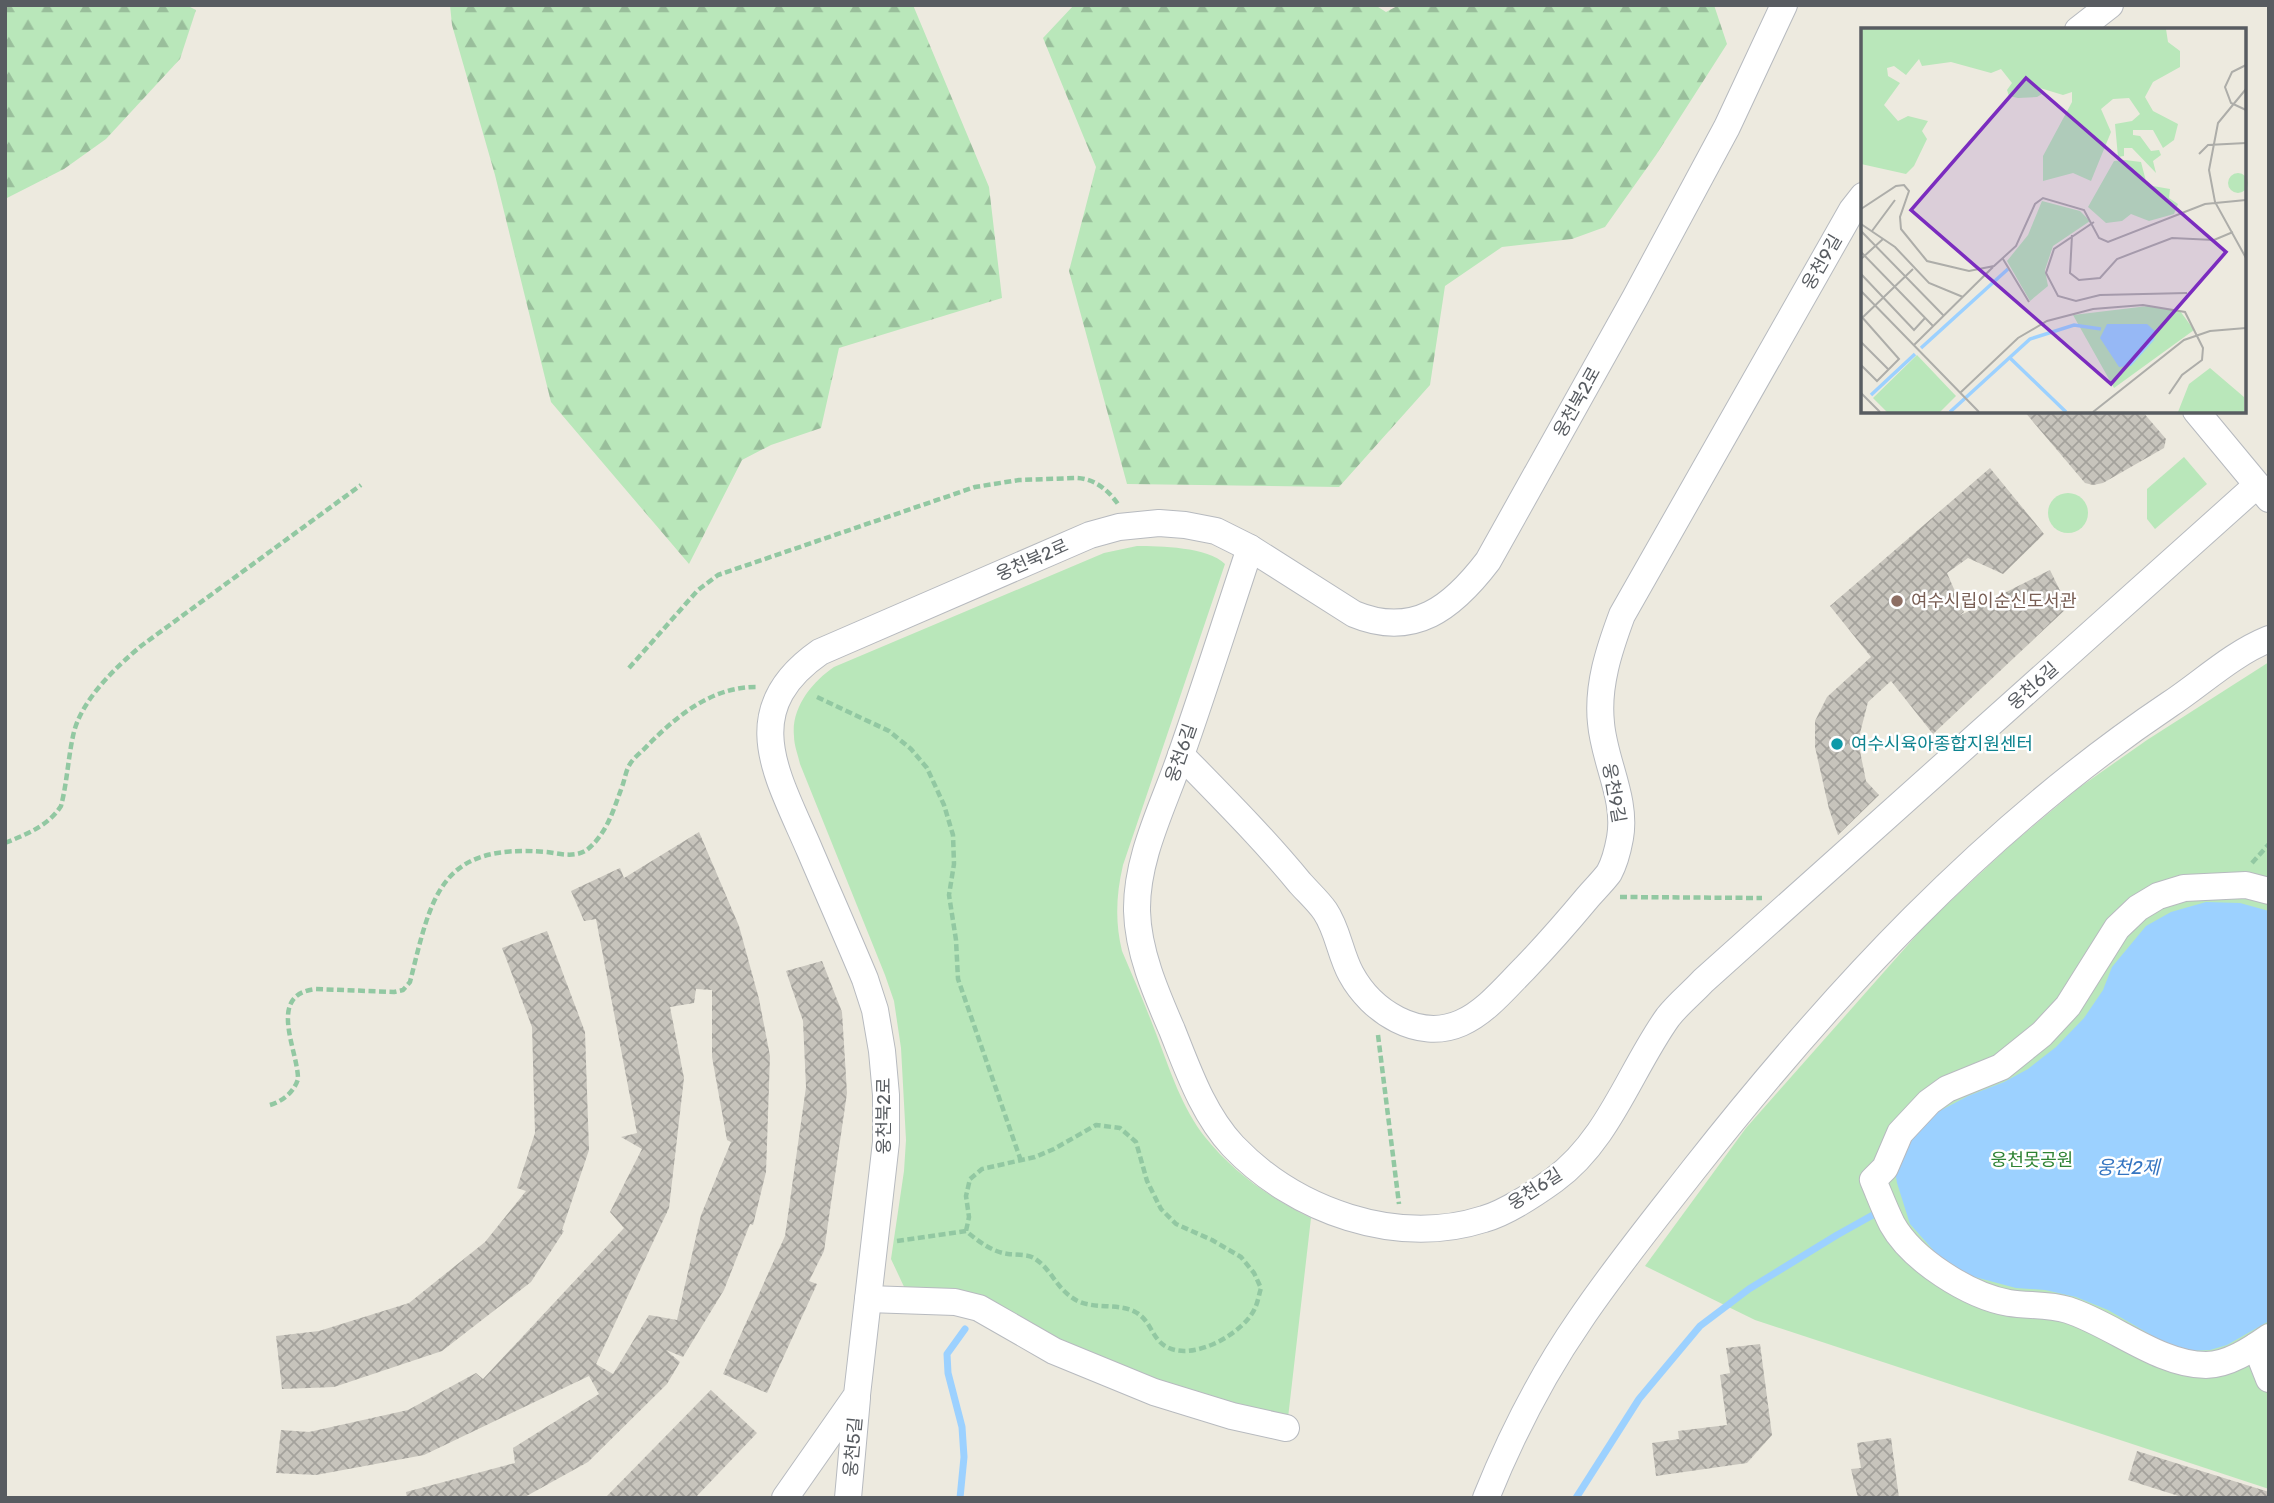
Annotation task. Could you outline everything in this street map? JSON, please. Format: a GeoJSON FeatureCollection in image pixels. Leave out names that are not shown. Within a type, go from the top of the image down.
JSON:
{"type":"FeatureCollection","features":[{"type":"Feature","properties":{"kind":"street","name":"웅천북2로"},"geometry":{"type":"LineString","coordinates":[[785,1498],[857,1395],[886,1142],[886,1095],[875,1010],[865,979],[771,758],[772,715],[783,687],[798,668],[820,652],[1090,535],[1133,525],[1158,523],[1216,531],[1250,548],[1354,614],[1381,623],[1393,624],[1420,619],[1446,606],[1466,588],[1488,561],[1727,127],[1784,5]]}},
{"type":"Feature","properties":{"kind":"street"},"geometry":{"type":"LineString","coordinates":[[2081,28],[2110,5]]}},
{"type":"Feature","properties":{"kind":"street","name":"웅천9길"},"geometry":{"type":"LineString","coordinates":[[1181,755],[1272,849],[1324,910],[1334,927],[1352,975],[1364,995],[1381,1011],[1420,1028],[1449,1028],[1463,1023],[1486,1007],[1540,953],[1609,873],[1621,834],[1620,804],[1601,723],[1607,655],[1622,615],[1852,210],[1861,199]]}},
{"type":"Feature","properties":{"kind":"street"},"geometry":{"type":"LineString","coordinates":[[2198,413],[2263,492]]}},
{"type":"Feature","properties":{"kind":"street","name":"웅천6길"},"geometry":{"type":"LineString","coordinates":[[1250,548],[1147,849],[1138,887],[1141,946],[1164,1012],[1197,1091],[1231,1144],[1286,1188],[1320,1207],[1362,1221],[1402,1229],[1439,1229],[1486,1219],[1556,1179],[1579,1158],[1606,1122],[1670,1014],[1703,981],[2263,492]]}},
{"type":"Feature","properties":{"kind":"street"},"geometry":{"type":"LineString","coordinates":[[1486,1498],[1505,1451],[1579,1321],[1734,1119],[1836,1000],[1898,933],[2035,807],[2125,734],[2234,657],[2269,639]]}},
{"type":"Feature","properties":{"kind":"street"},"geometry":{"type":"LineString","coordinates":[[2269,891],[2246,885],[2184,887],[2158,896],[2138,908],[2117,928],[2068,1006],[2042,1034],[2001,1067],[1947,1089],[1929,1102],[1900,1133],[1885,1168],[1873,1180],[1893,1226],[1920,1255],[1950,1280],[1983,1297],[2010,1303],[2067,1309],[2153,1350],[2180,1360],[2207,1365],[2238,1356],[2262,1341],[2269,1379]]}},
{"type":"Feature","properties":{"kind":"street"},"geometry":{"type":"LineString","coordinates":[[868,1298],[942,1301],[979,1308],[1054,1351],[1154,1392],[1232,1416],[1286,1428]]}},
{"type":"Feature","properties":{"kind":"street","name":"웅천5길"},"geometry":{"type":"LineString","coordinates":[[848,1498],[857,1395]]}},
{"type":"Feature","properties":{"kind":"path"},"geometry":{"type":"LineString","coordinates":[[629,668],[698,590],[718,575],[975,487],[1019,480],[1087,479],[1111,494],[1133,525]]}},
{"type":"Feature","properties":{"kind":"path"},"geometry":{"type":"LineString","coordinates":[[5,843],[37,829],[61,806],[73,733],[86,706],[108,675],[141,646],[361,485]]}},
{"type":"Feature","properties":{"kind":"path"},"geometry":{"type":"LineString","coordinates":[[270,1105],[281,1102],[296,1086],[298,1079],[286,1018],[288,1007],[295,999],[309,990],[316,989],[394,992],[403,990],[410,982],[432,904],[439,890],[470,860],[508,850],[575,854],[585,851],[608,825],[629,765],[683,714],[703,700],[724,691],[749,687],[783,687]]}},
{"type":"Feature","properties":{"kind":"path"},"geometry":{"type":"LineString","coordinates":[[817,697],[889,731],[911,749],[927,768],[944,805],[953,835],[954,864],[949,895],[956,940],[958,979],[1021,1161]]}},
{"type":"Feature","properties":{"kind":"path"},"geometry":{"type":"LineString","coordinates":[[1588,897],[1797,898]]}},
{"type":"Feature","properties":{"kind":"path"},"geometry":{"type":"LineString","coordinates":[[1381,1011],[1377,1022],[1402,1229]]}},
{"type":"Feature","properties":{"kind":"path"},"geometry":{"type":"LineString","coordinates":[[896,1241],[966,1231],[981,1244],[1004,1254],[1031,1256],[1045,1267],[1062,1291],[1082,1303],[1137,1312],[1148,1324],[1156,1340],[1169,1349],[1189,1352],[1209,1347],[1245,1323],[1255,1309],[1261,1288],[1254,1273],[1241,1257],[1176,1224],[1161,1209],[1147,1181],[1136,1142],[1120,1128],[1096,1125],[1054,1149],[1021,1161],[982,1169],[970,1179],[966,1196],[969,1217],[966,1231]]}},
{"type":"Feature","properties":{"kind":"green space"},"geometry":{"type":"Polygon","coordinates":[[[5,5],[186,5],[196,10],[180,59],[106,139],[64,169],[5,199],[5,5]]]}},
{"type":"Feature","properties":{"kind":"green space"},"geometry":{"type":"Polygon","coordinates":[[[450,5],[913,5],[989,187],[1002,298],[839,348],[821,428],[771,445],[742,460],[689,564],[551,402],[495,175],[452,25],[450,5]]]}},
{"type":"Feature","properties":{"kind":"green space"},"geometry":{"type":"Polygon","coordinates":[[[1074,5],[1375,5],[1386,12],[1399,5],[1714,5],[1727,44],[1656,155],[1605,227],[1572,239],[1502,247],[1445,286],[1430,385],[1339,487],[1127,484],[1069,271],[1096,167],[1043,38],[1074,5]]]}},
{"type":"Feature","properties":{"kind":"green space"},"geometry":{"type":"Polygon","coordinates":[[[2184,457],[2207,484],[2155,529],[2147,519],[2147,489],[2184,457]]]}},
{"type":"Feature","properties":{"kind":"green space"},"geometry":{"type":"Polygon","coordinates":[[[2068,493],[2076,494],[2082,499],[2087,505],[2087,521],[2082,527],[2076,532],[2068,533],[2060,532],[2054,527],[2049,521],[2048,513],[2049,505],[2054,499],[2060,494],[2068,493]]]}},
{"type":"Feature","properties":{"kind":"green space"},"geometry":{"type":"Polygon","coordinates":[[[1137,546],[1196,551],[1217,558],[1225,564],[1123,865],[1117,908],[1118,930],[1122,951],[1177,1088],[1197,1126],[1216,1150],[1240,1173],[1281,1202],[1311,1218],[1288,1418],[1197,1397],[906,1291],[891,1259],[906,1140],[901,1048],[894,1001],[800,764],[795,743],[794,726],[800,706],[811,688],[834,667],[1104,553],[1137,546]]]}},
{"type":"Feature","properties":{"kind":"green space","name":"웅천못공원"},"geometry":{"type":"Polygon","coordinates":[[[2269,662],[2269,1489],[1755,1320],[1645,1266],[1746,1128],[1929,921],[2013,843],[2080,787],[2147,740],[2269,662]]]}},
{"type":"Feature","properties":{"kind":"water","name":"웅천2제"},"geometry":{"type":"Polygon","coordinates":[[[2206,902],[2240,903],[2269,911],[2269,1321],[2227,1345],[2210,1350],[2186,1351],[2165,1343],[2108,1310],[2076,1297],[2045,1290],[2016,1288],[1971,1276],[1943,1261],[1910,1224],[1895,1171],[1907,1144],[1932,1115],[2028,1069],[2056,1047],[2084,1018],[2103,990],[2112,967],[2146,926],[2171,912],[2206,902]]]}},
{"type":"Feature","properties":{"kind":"building"},"geometry":{"type":"Polygon","coordinates":[[[2026,413],[2144,413],[2166,439],[2164,448],[2103,483],[2085,483],[2026,413]]]}},
{"type":"Feature","properties":{"kind":"building","name":"여수시립이순신도서관"},"geometry":{"type":"Polygon","coordinates":[[[1990,468],[2044,534],[2003,574],[1968,558],[1947,573],[1964,612],[1959,616],[2050,570],[2068,607],[1933,734],[1891,681],[1868,702],[1858,741],[1866,781],[1879,795],[1838,835],[1829,809],[1815,747],[1815,721],[1827,697],[1871,657],[1830,606],[1990,468]]]}},
{"type":"Feature","properties":{"kind":"building"},"geometry":{"type":"Polygon","coordinates":[[[699,832],[739,926],[759,999],[770,1056],[766,1172],[753,1225],[750,1224],[724,1290],[683,1357],[666,1350],[680,1362],[667,1384],[588,1462],[523,1498],[407,1498],[406,1492],[515,1463],[513,1448],[599,1394],[589,1376],[424,1455],[316,1475],[276,1473],[281,1430],[309,1432],[408,1410],[476,1373],[483,1379],[624,1228],[610,1212],[642,1149],[621,1137],[637,1133],[596,919],[584,921],[571,891],[620,868],[624,878],[699,832]],[[696,989],[694,1003],[670,1007],[684,1078],[669,1208],[596,1364],[613,1374],[649,1315],[677,1320],[701,1215],[731,1142],[727,1140],[712,1057],[712,990],[696,989]]]}},
{"type":"Feature","properties":{"kind":"building"},"geometry":{"type":"Polygon","coordinates":[[[547,931],[585,1032],[589,1150],[562,1230],[564,1231],[531,1282],[442,1351],[334,1387],[282,1389],[276,1336],[319,1331],[409,1303],[485,1242],[526,1191],[517,1188],[535,1133],[532,1027],[502,948],[547,931]]]}},
{"type":"Feature","properties":{"kind":"building"},"geometry":{"type":"Polygon","coordinates":[[[822,961],[842,1012],[847,1093],[824,1251],[809,1281],[817,1284],[767,1393],[723,1374],[785,1236],[806,1087],[803,1021],[786,971],[822,961]]]}},
{"type":"Feature","properties":{"kind":"building"},"geometry":{"type":"Polygon","coordinates":[[[1760,1344],[1772,1435],[1747,1463],[1656,1476],[1652,1443],[1679,1439],[1678,1431],[1727,1425],[1720,1375],[1730,1373],[1726,1348],[1760,1344]]]}},
{"type":"Feature","properties":{"kind":"building"},"geometry":{"type":"Polygon","coordinates":[[[711,1390],[757,1433],[695,1498],[605,1498],[711,1390]]]}},
{"type":"Feature","properties":{"kind":"building"},"geometry":{"type":"Polygon","coordinates":[[[1891,1438],[1899,1498],[1858,1498],[1851,1469],[1861,1468],[1857,1443],[1891,1438]]]}},
{"type":"Feature","properties":{"kind":"building"},"geometry":{"type":"Polygon","coordinates":[[[2137,1451],[2269,1492],[2269,1498],[2185,1498],[2128,1480],[2137,1451]]]}},
{"type":"Feature","properties":{"kind":"waterway"},"geometry":{"type":"LineString","coordinates":[[1576,1498],[1639,1399],[1700,1326],[1749,1289],[1880,1211]]}},
{"type":"Feature","properties":{"kind":"waterway"},"geometry":{"type":"LineString","coordinates":[[960,1498],[964,1457],[962,1427],[948,1373],[947,1354],[965,1329]]}},
{"type":"Feature","properties":{"kind":"place","name":"여수시립이순신도서관"},"geometry":{"type":"Point","coordinates":[1897,601]}},
{"type":"Feature","properties":{"kind":"place","name":"여수시육아종합지원센터"},"geometry":{"type":"Point","coordinates":[1837,744]}}]}
